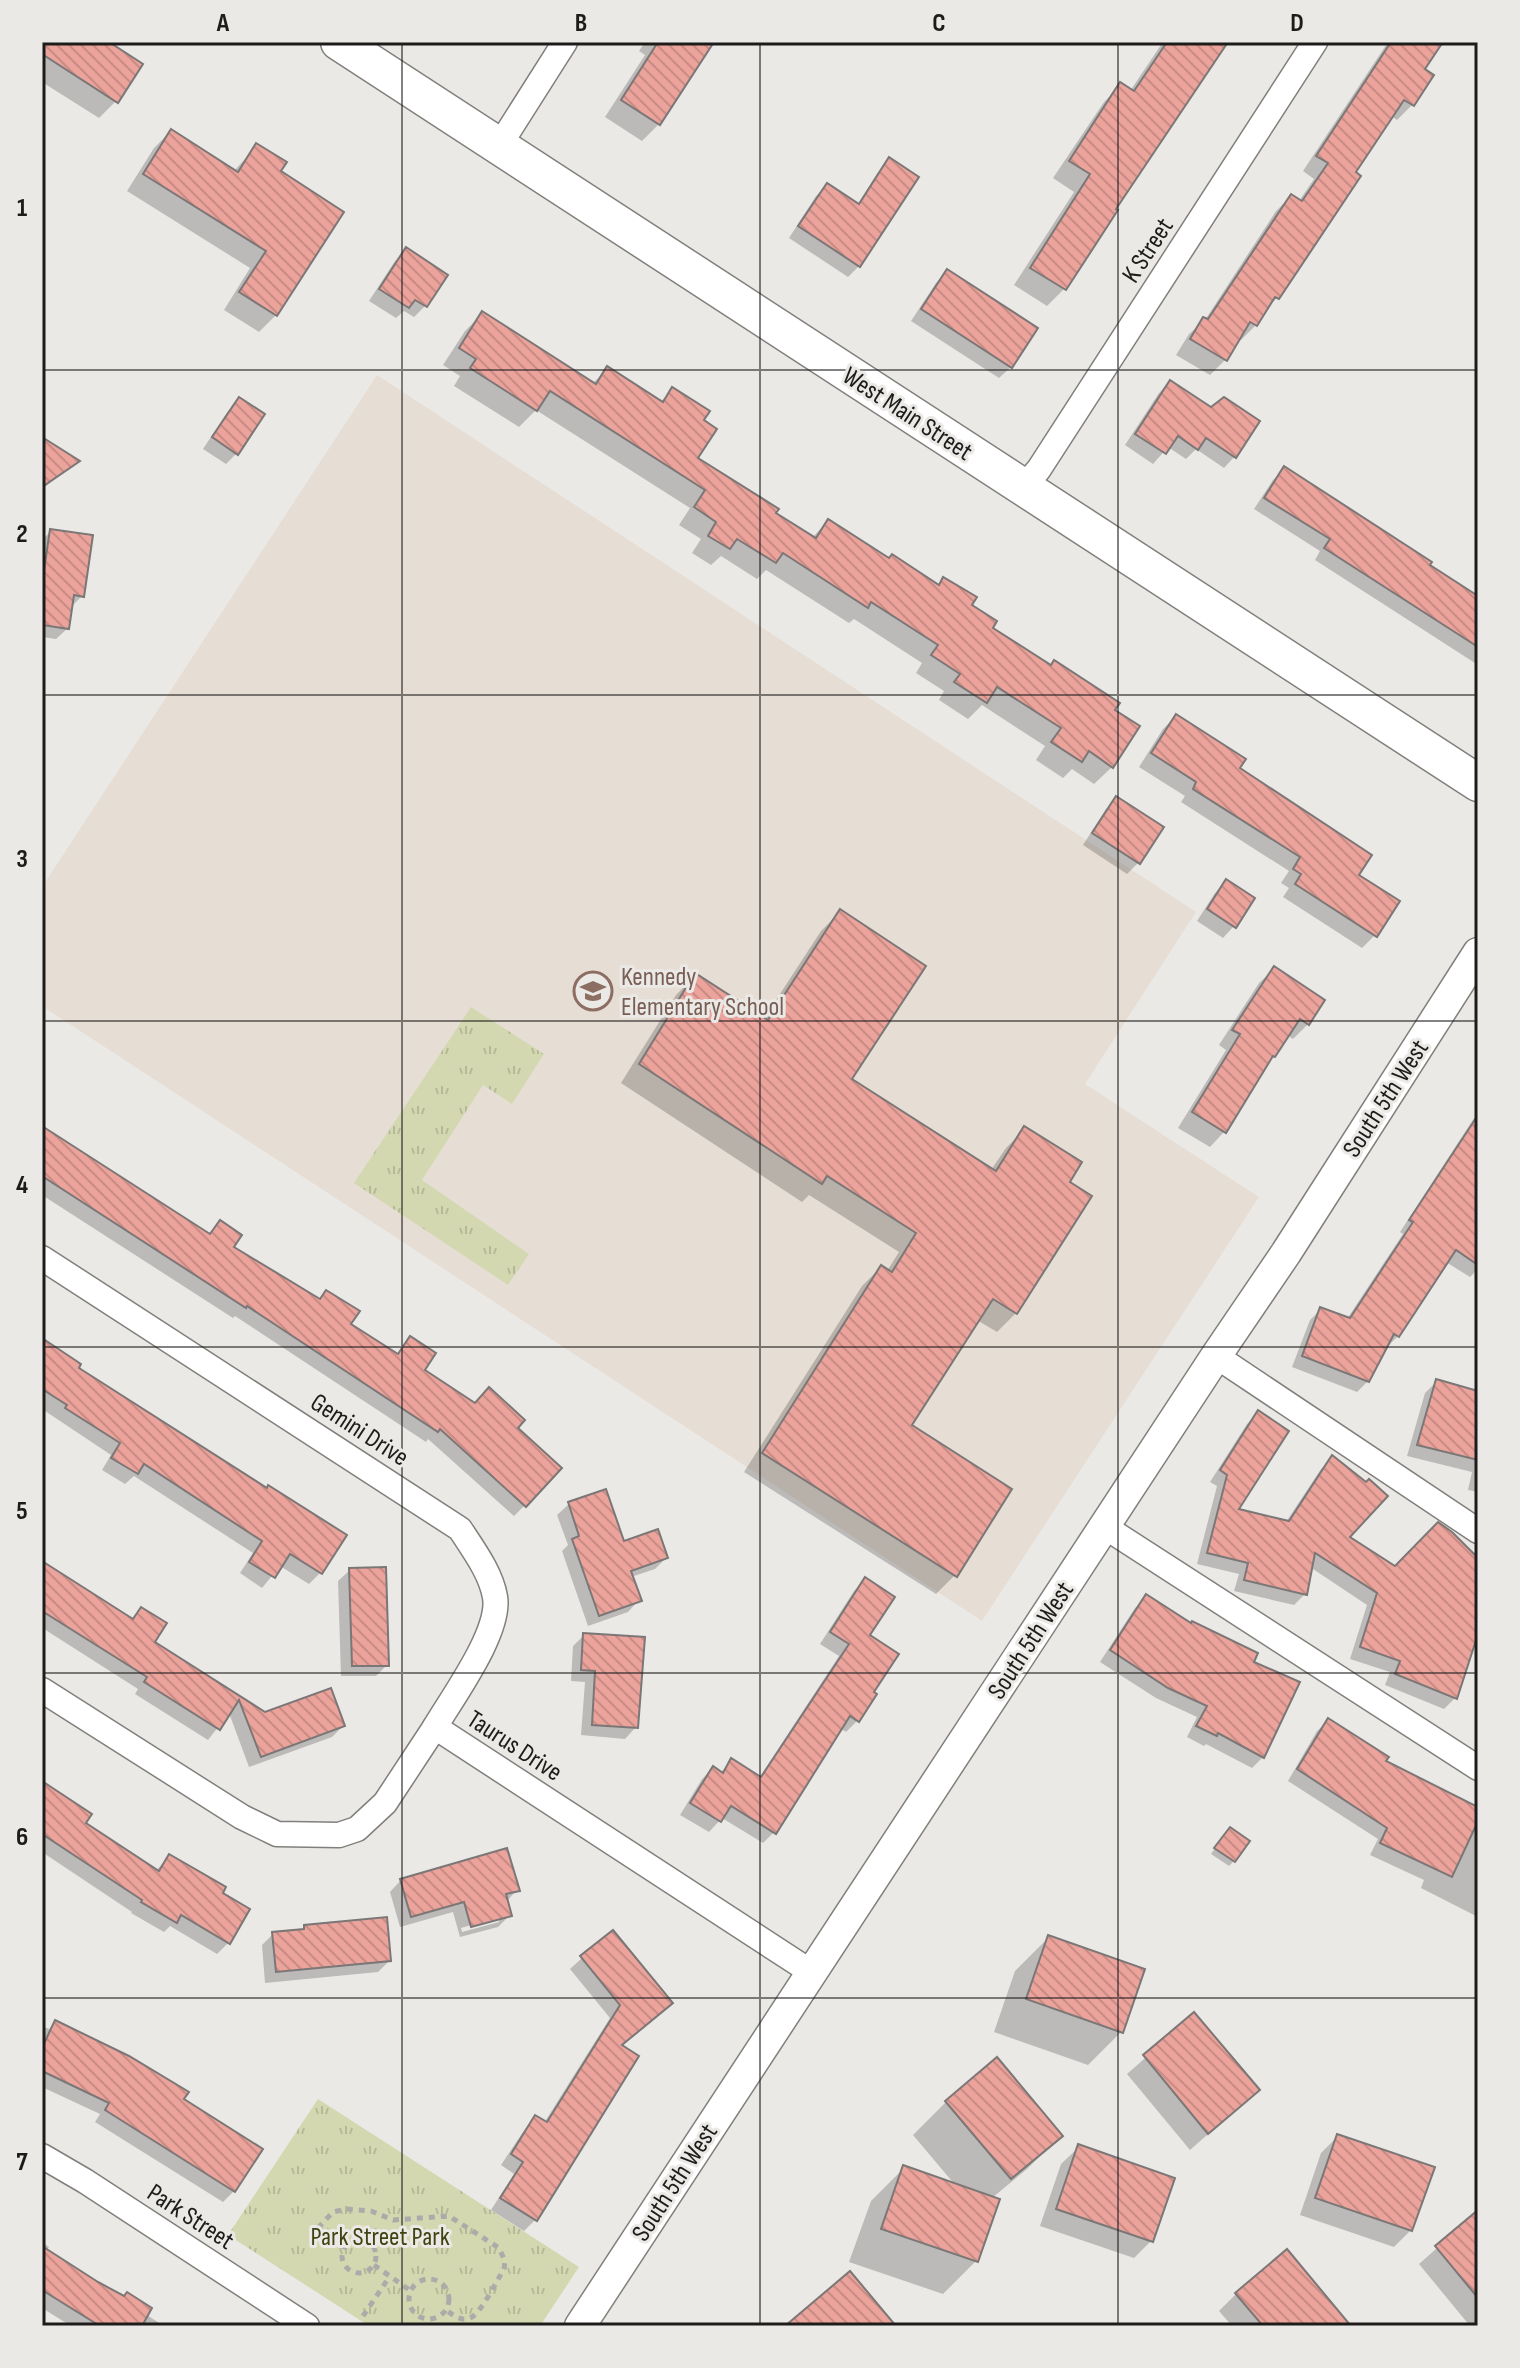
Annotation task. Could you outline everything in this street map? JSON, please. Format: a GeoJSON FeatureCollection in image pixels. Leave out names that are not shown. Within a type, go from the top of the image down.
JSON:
{"type":"FeatureCollection","features":[{"type":"Feature","properties":{"kind":"main road","name":"West Main Street"},"geometry":{"type":"LineString","coordinates":[[339,42],[1478,783]]}},
{"type":"Feature","properties":{"kind":"street"},"geometry":{"type":"LineString","coordinates":[[499,146],[565,42]]}},
{"type":"Feature","properties":{"kind":"street","name":"K Street"},"geometry":{"type":"LineString","coordinates":[[1024,487],[1315,42]]}},
{"type":"Feature","properties":{"kind":"street","name":"South 5th West"},"geometry":{"type":"LineString","coordinates":[[580,2326],[1286,1253],[1478,953]]}},
{"type":"Feature","properties":{"kind":"street","name":"Gemini Drive"},"geometry":{"type":"LineString","coordinates":[[42,1258],[460,1529],[492,1586],[495,1612],[492,1630],[435,1727]]}},
{"type":"Feature","properties":{"kind":"street"},"geometry":{"type":"LineString","coordinates":[[1216,1356],[1478,1531]]}},
{"type":"Feature","properties":{"kind":"street"},"geometry":{"type":"LineString","coordinates":[[1105,1527],[1475,1760]]}},
{"type":"Feature","properties":{"kind":"street","name":"Taurus Drive"},"geometry":{"type":"LineString","coordinates":[[42,1690],[242,1817],[277,1834],[339,1835],[357,1829],[385,1803],[435,1727],[811,1972]]}},
{"type":"Feature","properties":{"kind":"street","name":"Park Street"},"geometry":{"type":"LineString","coordinates":[[42,2156],[307,2326]]}},
{"type":"Feature","properties":{"kind":"path"},"geometry":{"type":"LineString","coordinates":[[345,2246],[316,2230],[333,2212],[346,2209],[371,2211],[393,2220],[449,2216],[499,2248],[505,2261],[504,2269],[477,2313],[470,2318],[459,2319],[446,2310]]}},
{"type":"Feature","properties":{"kind":"path"},"geometry":{"type":"LineString","coordinates":[[360,2239],[371,2243],[377,2254],[374,2265],[360,2273],[350,2271],[342,2257],[345,2246],[360,2239]]}},
{"type":"Feature","properties":{"kind":"path"},"geometry":{"type":"LineString","coordinates":[[374,2265],[411,2291]]}},
{"type":"Feature","properties":{"kind":"path"},"geometry":{"type":"LineString","coordinates":[[363,2316],[390,2276]]}},
{"type":"Feature","properties":{"kind":"path"},"geometry":{"type":"LineString","coordinates":[[426,2279],[439,2282],[449,2298],[446,2310],[436,2318],[423,2319],[412,2310],[411,2291],[426,2279]]}},
{"type":"Feature","properties":{"kind":"shaded area","name":"Kennedy Elementary School"},"geometry":{"type":"Polygon","coordinates":[[[377,375],[1196,912],[1085,1084],[1259,1197],[982,1621],[42,1006],[42,887],[377,375]]]}},
{"type":"Feature","properties":{"kind":"green space"},"geometry":{"type":"Polygon","coordinates":[[[471,1007],[544,1054],[512,1104],[483,1085],[422,1180],[529,1254],[508,1285],[354,1183],[471,1007]]]}},
{"type":"Feature","properties":{"kind":"green space","name":"Park Street Park"},"geometry":{"type":"Polygon","coordinates":[[[318,2099],[579,2267],[540,2326],[369,2326],[228,2235],[318,2099]]]}},
{"type":"Feature","properties":{"kind":"building"},"geometry":{"type":"Polygon","coordinates":[[[42,42],[109,42],[143,64],[118,103],[42,54],[42,42]]]}},
{"type":"Feature","properties":{"kind":"building"},"geometry":{"type":"Polygon","coordinates":[[[658,42],[714,42],[660,125],[621,100],[658,42]]]}},
{"type":"Feature","properties":{"kind":"building"},"geometry":{"type":"Polygon","coordinates":[[[1167,42],[1228,42],[1116,209],[1066,290],[1030,268],[1090,174],[1069,161],[1120,82],[1134,91],[1167,42]]]}},
{"type":"Feature","properties":{"kind":"building"},"geometry":{"type":"Polygon","coordinates":[[[1391,42],[1443,42],[1425,69],[1434,75],[1414,106],[1404,100],[1356,172],[1361,176],[1279,299],[1275,297],[1257,326],[1250,322],[1227,361],[1190,339],[1203,317],[1208,319],[1291,194],[1302,201],[1328,163],[1316,156],[1391,42]]]}},
{"type":"Feature","properties":{"kind":"building"},"geometry":{"type":"Polygon","coordinates":[[[171,129],[238,172],[256,143],[287,162],[281,171],[344,212],[277,316],[239,292],[266,251],[143,174],[171,129]]]}},
{"type":"Feature","properties":{"kind":"building"},"geometry":{"type":"Polygon","coordinates":[[[889,157],[919,177],[860,267],[798,226],[827,183],[859,204],[889,157]]]}},
{"type":"Feature","properties":{"kind":"building"},"geometry":{"type":"Polygon","coordinates":[[[406,247],[448,275],[427,307],[415,300],[409,308],[379,289],[406,247]]]}},
{"type":"Feature","properties":{"kind":"building"},"geometry":{"type":"Polygon","coordinates":[[[947,269],[1038,328],[1012,368],[921,309],[947,269]]]}},
{"type":"Feature","properties":{"kind":"building"},"geometry":{"type":"Polygon","coordinates":[[[482,311],[596,384],[607,366],[663,402],[672,387],[710,411],[704,420],[717,429],[698,458],[779,509],[776,513],[816,538],[828,519],[889,558],[892,554],[939,585],[943,577],[977,597],[972,605],[997,621],[993,628],[1051,665],[1054,660],[1120,703],[1115,710],[1140,726],[1113,768],[1089,751],[1082,762],[1051,742],[1061,728],[997,687],[987,703],[954,682],[960,674],[931,655],[938,645],[871,602],[868,608],[783,553],[776,563],[737,539],[730,549],[708,536],[716,522],[694,507],[705,490],[550,391],[537,411],[470,368],[476,359],[459,348],[482,311]]]}},
{"type":"Feature","properties":{"kind":"building"},"geometry":{"type":"Polygon","coordinates":[[[1170,380],[1211,407],[1224,397],[1260,421],[1236,458],[1206,438],[1198,450],[1178,436],[1166,454],[1135,434],[1170,380]]]}},
{"type":"Feature","properties":{"kind":"building"},"geometry":{"type":"Polygon","coordinates":[[[239,397],[265,414],[238,455],[212,437],[239,397]]]}},
{"type":"Feature","properties":{"kind":"building"},"geometry":{"type":"Polygon","coordinates":[[[42,437],[80,461],[42,487],[42,437]]]}},
{"type":"Feature","properties":{"kind":"building"},"geometry":{"type":"Polygon","coordinates":[[[1284,466],[1432,562],[1430,565],[1478,596],[1478,647],[1324,548],[1330,539],[1264,498],[1284,466]]]}},
{"type":"Feature","properties":{"kind":"building"},"geometry":{"type":"Polygon","coordinates":[[[50,529],[93,535],[84,597],[74,595],[69,629],[42,625],[42,584],[50,529]]]}},
{"type":"Feature","properties":{"kind":"building"},"geometry":{"type":"Polygon","coordinates":[[[1176,714],[1246,759],[1240,768],[1372,855],[1359,875],[1400,901],[1377,937],[1295,884],[1301,874],[1293,869],[1300,857],[1193,789],[1196,782],[1151,753],[1176,714]]]}},
{"type":"Feature","properties":{"kind":"building"},"geometry":{"type":"Polygon","coordinates":[[[1116,796],[1164,827],[1140,864],[1092,833],[1116,796]]]}},
{"type":"Feature","properties":{"kind":"building"},"geometry":{"type":"Polygon","coordinates":[[[1226,879],[1255,898],[1236,928],[1207,909],[1226,879]]]}},
{"type":"Feature","properties":{"kind":"building"},"geometry":{"type":"Polygon","coordinates":[[[840,909],[926,966],[852,1079],[996,1171],[1024,1126],[1082,1162],[1070,1182],[1092,1196],[1017,1314],[993,1299],[912,1425],[1012,1489],[957,1577],[762,1453],[881,1265],[892,1272],[916,1233],[827,1176],[822,1184],[639,1064],[695,973],[768,1020],[840,909]]]}},
{"type":"Feature","properties":{"kind":"building"},"geometry":{"type":"Polygon","coordinates":[[[1274,966],[1325,1000],[1309,1025],[1300,1019],[1273,1056],[1226,1133],[1192,1112],[1240,1034],[1232,1030],[1274,966]]]}},
{"type":"Feature","properties":{"kind":"building"},"geometry":{"type":"Polygon","coordinates":[[[1478,1115],[1478,1265],[1456,1250],[1399,1337],[1394,1334],[1369,1382],[1302,1356],[1320,1307],[1350,1318],[1478,1115]]]}},
{"type":"Feature","properties":{"kind":"building"},"geometry":{"type":"Polygon","coordinates":[[[42,1126],[210,1234],[220,1220],[242,1235],[234,1247],[320,1299],[326,1290],[360,1311],[351,1324],[398,1354],[410,1336],[436,1353],[425,1370],[475,1403],[489,1387],[525,1420],[518,1428],[562,1468],[526,1507],[440,1429],[438,1432],[42,1176],[42,1126]]]}},
{"type":"Feature","properties":{"kind":"building"},"geometry":{"type":"Polygon","coordinates":[[[42,1338],[81,1364],[79,1368],[267,1488],[268,1485],[347,1535],[322,1574],[290,1554],[275,1578],[249,1562],[262,1541],[144,1464],[138,1474],[111,1458],[120,1443],[65,1408],[67,1405],[42,1389],[42,1338]]]}},
{"type":"Feature","properties":{"kind":"building"},"geometry":{"type":"Polygon","coordinates":[[[1436,1379],[1478,1391],[1478,1460],[1417,1445],[1436,1379]]]}},
{"type":"Feature","properties":{"kind":"building"},"geometry":{"type":"Polygon","coordinates":[[[1258,1410],[1289,1431],[1239,1509],[1289,1521],[1332,1455],[1366,1482],[1369,1479],[1388,1496],[1350,1537],[1395,1566],[1438,1522],[1478,1558],[1478,1634],[1457,1699],[1395,1674],[1400,1661],[1360,1647],[1377,1593],[1315,1553],[1307,1595],[1244,1580],[1248,1563],[1207,1553],[1227,1475],[1220,1470],[1258,1410]]]}},
{"type":"Feature","properties":{"kind":"building"},"geometry":{"type":"Polygon","coordinates":[[[606,1489],[624,1541],[658,1529],[668,1558],[631,1571],[642,1601],[599,1616],[572,1539],[579,1536],[568,1502],[606,1489]]]}},
{"type":"Feature","properties":{"kind":"building"},"geometry":{"type":"Polygon","coordinates":[[[42,1561],[133,1619],[141,1607],[167,1623],[155,1642],[265,1712],[331,1688],[345,1726],[261,1757],[239,1700],[220,1730],[144,1682],[147,1677],[42,1611],[42,1561]]]}},
{"type":"Feature","properties":{"kind":"building"},"geometry":{"type":"Polygon","coordinates":[[[386,1567],[389,1666],[352,1666],[349,1568],[386,1567]]]}},
{"type":"Feature","properties":{"kind":"building"},"geometry":{"type":"Polygon","coordinates":[[[865,1577],[895,1597],[870,1635],[899,1654],[859,1722],[850,1716],[776,1834],[731,1806],[721,1822],[690,1803],[713,1766],[723,1773],[731,1758],[761,1777],[849,1644],[830,1632],[865,1577]]]}},
{"type":"Feature","properties":{"kind":"building"},"geometry":{"type":"Polygon","coordinates":[[[1146,1594],[1191,1623],[1258,1653],[1254,1662],[1300,1682],[1264,1758],[1218,1733],[1217,1736],[1196,1726],[1207,1706],[1168,1688],[1110,1650],[1146,1594]]]}},
{"type":"Feature","properties":{"kind":"building"},"geometry":{"type":"Polygon","coordinates":[[[583,1633],[645,1637],[638,1728],[592,1725],[595,1671],[581,1670],[583,1633]]]}},
{"type":"Feature","properties":{"kind":"building"},"geometry":{"type":"Polygon","coordinates":[[[1328,1718],[1389,1757],[1386,1761],[1478,1807],[1478,1821],[1452,1877],[1380,1843],[1387,1828],[1297,1769],[1328,1718]]]}},
{"type":"Feature","properties":{"kind":"building"},"geometry":{"type":"Polygon","coordinates":[[[42,1781],[92,1814],[86,1823],[159,1871],[169,1854],[226,1887],[223,1893],[250,1909],[230,1944],[181,1915],[177,1923],[141,1902],[42,1834],[42,1781]]]}},
{"type":"Feature","properties":{"kind":"building"},"geometry":{"type":"Polygon","coordinates":[[[1230,1827],[1250,1841],[1235,1862],[1214,1848],[1230,1827]]]}},
{"type":"Feature","properties":{"kind":"building"},"geometry":{"type":"Polygon","coordinates":[[[507,1848],[520,1891],[506,1894],[512,1916],[471,1927],[464,1902],[411,1917],[400,1879],[507,1848]]]}},
{"type":"Feature","properties":{"kind":"building"},"geometry":{"type":"Polygon","coordinates":[[[387,1917],[391,1961],[276,1972],[272,1932],[304,1929],[304,1925],[387,1917]]]}},
{"type":"Feature","properties":{"kind":"building"},"geometry":{"type":"Polygon","coordinates":[[[613,1930],[673,2003],[622,2045],[639,2056],[537,2221],[500,2198],[523,2162],[511,2154],[535,2115],[547,2122],[620,2005],[580,1956],[613,1930]]]}},
{"type":"Feature","properties":{"kind":"building"},"geometry":{"type":"Polygon","coordinates":[[[1048,1935],[1145,1969],[1123,2033],[1026,1999],[1048,1935]]]}},
{"type":"Feature","properties":{"kind":"building"},"geometry":{"type":"Polygon","coordinates":[[[1194,2012],[1260,2090],[1208,2134],[1143,2055],[1194,2012]]]}},
{"type":"Feature","properties":{"kind":"building"},"geometry":{"type":"Polygon","coordinates":[[[55,2020],[129,2056],[189,2092],[184,2099],[263,2149],[235,2192],[105,2110],[109,2103],[42,2071],[42,2048],[55,2020]]]}},
{"type":"Feature","properties":{"kind":"building"},"geometry":{"type":"Polygon","coordinates":[[[997,2057],[1063,2136],[1011,2179],[945,2101],[997,2057]]]}},
{"type":"Feature","properties":{"kind":"building"},"geometry":{"type":"Polygon","coordinates":[[[1337,2134],[1435,2167],[1412,2231],[1315,2198],[1337,2134]]]}},
{"type":"Feature","properties":{"kind":"building"},"geometry":{"type":"Polygon","coordinates":[[[1078,2144],[1175,2178],[1153,2242],[1056,2209],[1078,2144]]]}},
{"type":"Feature","properties":{"kind":"building"},"geometry":{"type":"Polygon","coordinates":[[[903,2165],[1000,2199],[978,2262],[881,2229],[903,2165]]]}},
{"type":"Feature","properties":{"kind":"building"},"geometry":{"type":"Polygon","coordinates":[[[1478,2210],[1478,2298],[1435,2246],[1478,2210]]]}},
{"type":"Feature","properties":{"kind":"building"},"geometry":{"type":"Polygon","coordinates":[[[42,2246],[98,2282],[124,2296],[127,2292],[152,2308],[142,2326],[100,2326],[42,2290],[42,2246]]]}},
{"type":"Feature","properties":{"kind":"building"},"geometry":{"type":"Polygon","coordinates":[[[1287,2249],[1351,2326],[1263,2326],[1235,2293],[1287,2249]]]}},
{"type":"Feature","properties":{"kind":"building"},"geometry":{"type":"Polygon","coordinates":[[[850,2271],[896,2326],[785,2326],[850,2271]]]}},
{"type":"Feature","properties":{"kind":"place","name":"Kennedy Elementary School"},"geometry":{"type":"Point","coordinates":[593,991]}}]}
